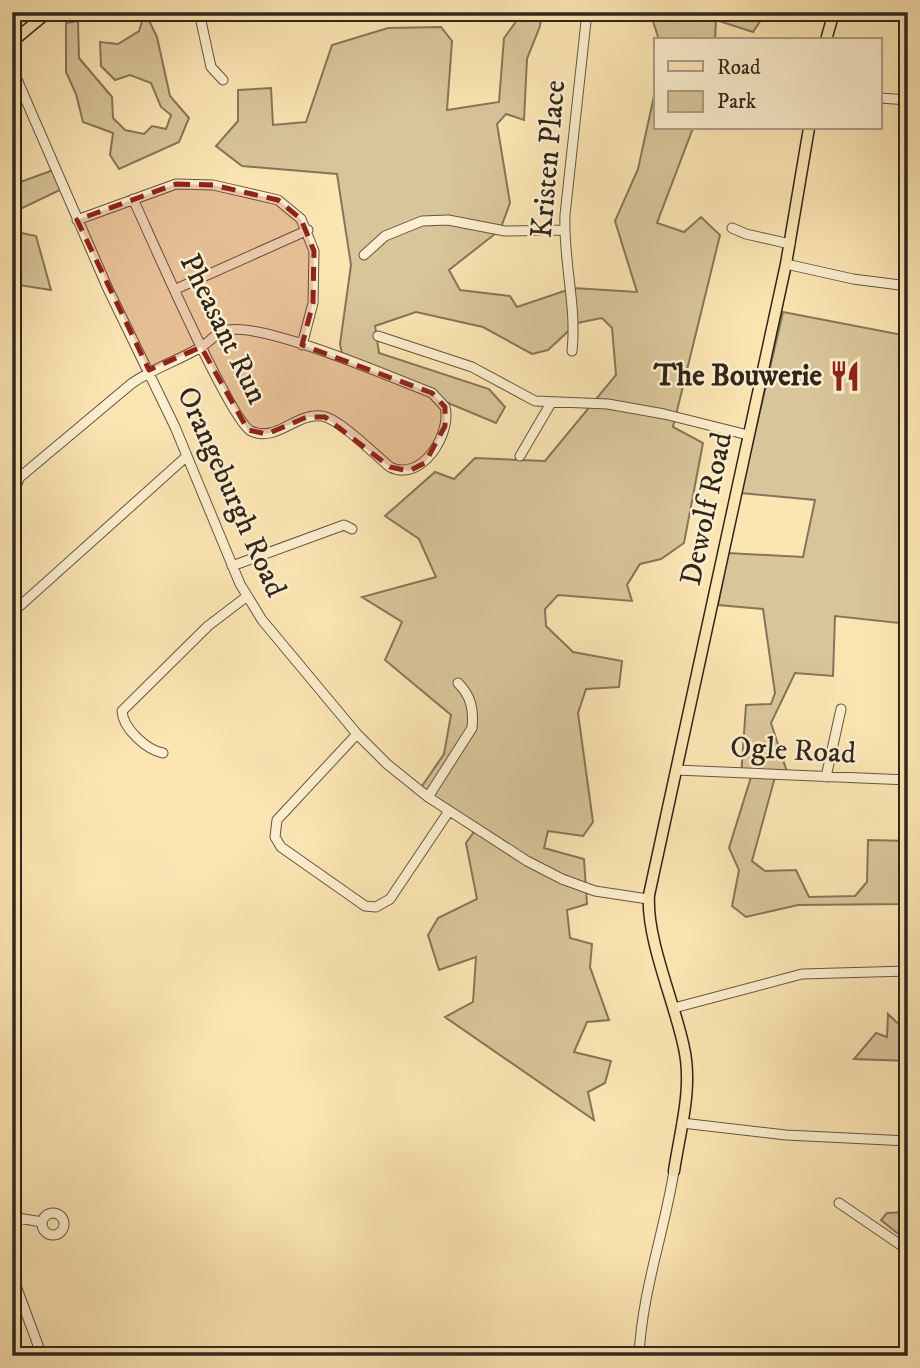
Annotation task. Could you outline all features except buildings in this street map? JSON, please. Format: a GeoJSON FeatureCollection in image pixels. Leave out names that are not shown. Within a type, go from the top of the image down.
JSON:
{"type":"FeatureCollection","features":[{"type":"Feature","properties":{"kind":"main road"},"geometry":{"type":"LineString","coordinates":[[12,42],[48,12]]}},
{"type":"Feature","properties":{"kind":"main road"},"geometry":{"type":"LineString","coordinates":[[828,38],[834,12]]}},
{"type":"Feature","properties":{"kind":"main road","name":"Dewolf Road"},"geometry":{"type":"LineString","coordinates":[[649,899],[786,264],[809,130]]}},
{"type":"Feature","properties":{"kind":"main road"},"geometry":{"type":"LineString","coordinates":[[649,899],[650,922],[687,1063],[674,1171]]}},
{"type":"Feature","properties":{"kind":"street"},"geometry":{"type":"LineString","coordinates":[[199,12],[211,67],[223,79]]}},
{"type":"Feature","properties":{"kind":"street","name":"Kristen Place"},"geometry":{"type":"LineString","coordinates":[[572,351],[574,334],[564,230],[587,12]]}},
{"type":"Feature","properties":{"kind":"street","name":"Orangeburgh Road"},"geometry":{"type":"LineString","coordinates":[[12,68],[77,220],[149,370],[246,597],[357,734],[387,764],[428,797],[562,879],[595,891],[649,899]]}},
{"type":"Feature","properties":{"kind":"street"},"geometry":{"type":"LineString","coordinates":[[881,98],[908,100]]}},
{"type":"Feature","properties":{"kind":"street"},"geometry":{"type":"LineString","coordinates":[[13,493],[20,477],[149,370],[201,347],[218,332],[234,329],[302,345],[314,289],[314,251],[308,230],[294,211],[278,200],[225,187],[176,184],[77,220]]}},
{"type":"Feature","properties":{"kind":"street","name":"Pheasant Run"},"geometry":{"type":"LineString","coordinates":[[133,199],[238,420],[254,432],[273,433],[307,417],[325,417],[390,467],[403,471],[421,466],[447,420],[445,407],[437,396],[302,345]]}},
{"type":"Feature","properties":{"kind":"street"},"geometry":{"type":"LineString","coordinates":[[364,255],[385,236],[422,221],[448,220],[505,231],[564,230]]}},
{"type":"Feature","properties":{"kind":"street"},"geometry":{"type":"LineString","coordinates":[[732,228],[790,244]]}},
{"type":"Feature","properties":{"kind":"street"},"geometry":{"type":"LineString","coordinates":[[176,289],[308,230]]}},
{"type":"Feature","properties":{"kind":"street"},"geometry":{"type":"LineString","coordinates":[[786,264],[853,279],[908,286]]}},
{"type":"Feature","properties":{"kind":"street"},"geometry":{"type":"LineString","coordinates":[[378,337],[472,367],[535,401],[608,404],[664,414],[748,435]]}},
{"type":"Feature","properties":{"kind":"street"},"geometry":{"type":"LineString","coordinates":[[520,456],[551,403]]}},
{"type":"Feature","properties":{"kind":"street"},"geometry":{"type":"LineString","coordinates":[[12,614],[187,456]]}},
{"type":"Feature","properties":{"kind":"street"},"geometry":{"type":"LineString","coordinates":[[232,566],[344,525],[352,529]]}},
{"type":"Feature","properties":{"kind":"street"},"geometry":{"type":"LineString","coordinates":[[163,753],[151,751],[125,723],[122,711],[208,626],[246,597]]}},
{"type":"Feature","properties":{"kind":"street"},"geometry":{"type":"LineString","coordinates":[[428,797],[472,727],[474,714],[468,693],[458,683]]}},
{"type":"Feature","properties":{"kind":"street"},"geometry":{"type":"LineString","coordinates":[[826,777],[841,709]]}},
{"type":"Feature","properties":{"kind":"street"},"geometry":{"type":"LineString","coordinates":[[357,734],[278,820],[275,837],[281,847],[365,905],[376,908],[390,899],[449,811]]}},
{"type":"Feature","properties":{"kind":"street","name":"Ogle Road"},"geometry":{"type":"LineString","coordinates":[[676,770],[908,780]]}},
{"type":"Feature","properties":{"kind":"street"},"geometry":{"type":"LineString","coordinates":[[674,1008],[802,974],[908,971]]}},
{"type":"Feature","properties":{"kind":"street"},"geometry":{"type":"LineString","coordinates":[[682,1122],[786,1135],[908,1140]]}},
{"type":"Feature","properties":{"kind":"street"},"geometry":{"type":"LineString","coordinates":[[639,1356],[645,1295],[666,1215],[674,1171]]}},
{"type":"Feature","properties":{"kind":"street"},"geometry":{"type":"LineString","coordinates":[[839,1203],[908,1250]]}},
{"type":"Feature","properties":{"kind":"street"},"geometry":{"type":"LineString","coordinates":[[12,1233],[15,1218],[41,1222]]}},
{"type":"Feature","properties":{"kind":"street"},"geometry":{"type":"LineString","coordinates":[[12,1275],[42,1356]]}},
{"type":"Feature","properties":{"kind":"highlighted area"},"geometry":{"type":"Polygon","coordinates":[[[176,184],[213,185],[278,200],[301,219],[314,251],[313,303],[302,345],[432,393],[445,407],[445,426],[425,463],[409,471],[390,467],[325,417],[307,417],[267,434],[248,430],[201,347],[149,370],[77,220],[176,184]]]}},
{"type":"Feature","properties":{"kind":"green space"},"geometry":{"type":"Polygon","coordinates":[[[145,12],[157,37],[170,96],[189,118],[179,142],[119,169],[110,155],[113,133],[83,122],[76,94],[66,72],[66,23],[78,21],[79,58],[112,97],[113,118],[125,130],[144,134],[152,126],[166,129],[171,115],[161,107],[151,83],[130,75],[115,80],[101,66],[100,42],[118,44],[139,31],[145,12]]]}},
{"type":"Feature","properties":{"kind":"green space"},"geometry":{"type":"Polygon","coordinates":[[[516,12],[542,12],[540,26],[527,59],[524,120],[506,114],[497,124],[510,203],[500,230],[449,270],[460,290],[510,296],[517,307],[573,288],[637,292],[615,221],[638,169],[654,96],[654,130],[692,130],[657,223],[684,232],[701,217],[720,235],[673,427],[703,443],[684,543],[661,559],[640,564],[627,585],[632,601],[558,595],[545,609],[546,626],[573,652],[622,661],[619,687],[586,689],[578,713],[593,822],[583,836],[548,831],[544,848],[584,859],[587,904],[567,910],[570,938],[592,944],[590,967],[609,1020],[587,1022],[574,1052],[611,1061],[605,1083],[588,1092],[594,1120],[445,1017],[473,1002],[476,957],[439,970],[428,935],[438,918],[477,899],[466,843],[476,829],[420,789],[444,754],[451,715],[385,660],[402,622],[362,597],[436,577],[419,539],[385,516],[435,472],[454,479],[475,458],[545,461],[616,375],[612,328],[602,318],[577,323],[548,350],[532,354],[483,327],[416,312],[375,326],[379,353],[489,389],[505,407],[496,423],[343,359],[340,344],[351,265],[337,174],[242,166],[216,146],[238,121],[238,90],[271,88],[273,125],[306,122],[332,45],[388,28],[441,27],[452,41],[447,110],[499,102],[504,38],[515,23],[516,12]]]}},
{"type":"Feature","properties":{"kind":"green space"},"geometry":{"type":"Polygon","coordinates":[[[650,12],[765,14],[753,32],[716,20],[715,38],[658,38],[650,12]]]}},
{"type":"Feature","properties":{"kind":"green space"},"geometry":{"type":"Polygon","coordinates":[[[56,169],[64,188],[12,213],[12,185],[56,169]]]}},
{"type":"Feature","properties":{"kind":"green space"},"geometry":{"type":"Polygon","coordinates":[[[12,226],[17,232],[36,236],[51,290],[12,284],[12,226]]]}},
{"type":"Feature","properties":{"kind":"green space"},"geometry":{"type":"Polygon","coordinates":[[[783,312],[908,336],[908,624],[835,616],[833,676],[795,673],[771,723],[789,778],[775,777],[752,861],[765,871],[796,870],[809,897],[855,896],[867,882],[868,840],[908,841],[908,896],[901,904],[798,905],[746,917],[732,906],[739,870],[729,848],[751,777],[741,777],[746,705],[771,704],[775,693],[763,609],[718,605],[728,553],[803,557],[815,500],[741,493],[783,312]]]}},
{"type":"Feature","properties":{"kind":"green space"},"geometry":{"type":"Polygon","coordinates":[[[888,1014],[908,1033],[908,1061],[854,1059],[876,1033],[887,1037],[888,1014]]]}},
{"type":"Feature","properties":{"kind":"green space"},"geometry":{"type":"Polygon","coordinates":[[[908,1212],[908,1231],[897,1233],[881,1220],[887,1213],[908,1212]]]}},
{"type":"Feature","properties":{"kind":"place","name":"The Bouwerie"},"geometry":{"type":"Point","coordinates":[845,376]}}]}
